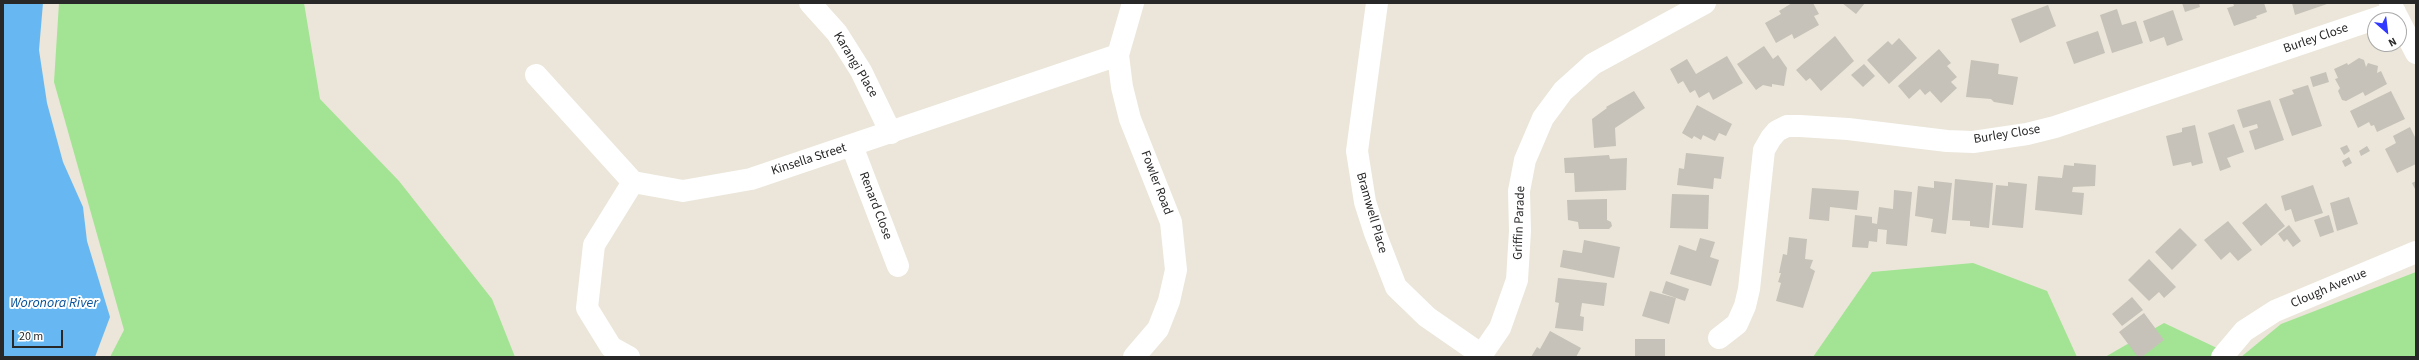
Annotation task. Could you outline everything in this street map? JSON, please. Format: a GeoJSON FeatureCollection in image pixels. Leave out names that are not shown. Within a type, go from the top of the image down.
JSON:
{"type":"FeatureCollection","features":[{"type":"Feature","properties":{"kind":"street","name":"Karangi Place"},"geometry":{"type":"LineString","coordinates":[[810,3],[837,33],[861,71],[891,133]]}},
{"type":"Feature","properties":{"kind":"street","name":"Fowler Road"},"geometry":{"type":"LineString","coordinates":[[1133,3],[1118,55],[1122,87],[1130,119],[1172,222],[1176,270],[1169,301],[1158,329],[1134,357]]}},
{"type":"Feature","properties":{"kind":"street","name":"Bramwell Place"},"geometry":{"type":"LineString","coordinates":[[1377,3],[1357,151],[1359,174],[1367,208],[1396,287],[1427,317],[1481,356]]}},
{"type":"Feature","properties":{"kind":"street","name":"Griffin Parade"},"geometry":{"type":"LineString","coordinates":[[1481,356],[1500,328],[1517,280],[1520,231],[1519,191],[1526,160],[1543,118],[1563,91],[1593,64],[1705,3]]}},
{"type":"Feature","properties":{"kind":"street"},"geometry":{"type":"LineString","coordinates":[[2393,7],[2416,52]]}},
{"type":"Feature","properties":{"kind":"street","name":"Burley Close"},"geometry":{"type":"LineString","coordinates":[[1719,338],[1737,324],[1745,306],[1749,289],[1764,150],[1777,131],[1787,126],[1848,129],[1947,141],[1973,142],[2027,134],[2055,127],[2393,7]]}},
{"type":"Feature","properties":{"kind":"street","name":"Kinsella Street"},"geometry":{"type":"LineString","coordinates":[[633,182],[684,192],[751,180],[1118,55]]}},
{"type":"Feature","properties":{"kind":"street"},"geometry":{"type":"LineString","coordinates":[[536,74],[633,182],[594,245],[587,308],[611,347],[630,357]]}},
{"type":"Feature","properties":{"kind":"street","name":"Renard Close"},"geometry":{"type":"LineString","coordinates":[[852,146],[898,266]]}},
{"type":"Feature","properties":{"kind":"street","name":"Clough Avenue"},"geometry":{"type":"LineString","coordinates":[[2222,357],[2244,331],[2275,311],[2416,252]]}},
{"type":"Feature","properties":{"kind":"green space"},"geometry":{"type":"Polygon","coordinates":[[[59,3],[304,3],[320,99],[399,181],[492,299],[515,357],[110,357],[124,330],[54,82],[59,3]]]}},
{"type":"Feature","properties":{"kind":"green space"},"geometry":{"type":"Polygon","coordinates":[[[1973,263],[2047,291],[2077,357],[1813,357],[1872,272],[1973,263]]]}},
{"type":"Feature","properties":{"kind":"green space"},"geometry":{"type":"Polygon","coordinates":[[[2416,272],[2416,357],[2241,357],[2281,324],[2416,272]]]}},
{"type":"Feature","properties":{"kind":"green space"},"geometry":{"type":"Polygon","coordinates":[[[2164,323],[2236,357],[2105,357],[2164,323]]]}},
{"type":"Feature","properties":{"kind":"water","name":"Woronora River"},"geometry":{"type":"Polygon","coordinates":[[[3,3],[43,3],[39,50],[47,103],[63,162],[83,207],[87,241],[110,317],[95,357],[3,357],[3,3]]]}},
{"type":"Feature","properties":{"kind":"building"},"geometry":{"type":"Polygon","coordinates":[[[1792,3],[1813,3],[1819,14],[1814,16],[1819,25],[1794,39],[1792,34],[1776,43],[1765,23],[1781,14],[1779,11],[1792,3]]]}},
{"type":"Feature","properties":{"kind":"building"},"geometry":{"type":"Polygon","coordinates":[[[1842,3],[1865,3],[1856,14],[1842,3]]]}},
{"type":"Feature","properties":{"kind":"building"},"geometry":{"type":"Polygon","coordinates":[[[2182,3],[2199,3],[2200,7],[2185,12],[2182,3]]]}},
{"type":"Feature","properties":{"kind":"building"},"geometry":{"type":"Polygon","coordinates":[[[2233,3],[2264,3],[2267,12],[2256,16],[2257,18],[2234,26],[2227,8],[2234,6],[2233,3]]]}},
{"type":"Feature","properties":{"kind":"building"},"geometry":{"type":"Polygon","coordinates":[[[2292,3],[2330,3],[2295,15],[2292,3]]]}},
{"type":"Feature","properties":{"kind":"building"},"geometry":{"type":"Polygon","coordinates":[[[2048,5],[2056,26],[2020,43],[2011,19],[2048,5]]]}},
{"type":"Feature","properties":{"kind":"building"},"geometry":{"type":"Polygon","coordinates":[[[2117,9],[2122,25],[2136,21],[2143,43],[2112,53],[2100,15],[2117,9]]]}},
{"type":"Feature","properties":{"kind":"building"},"geometry":{"type":"Polygon","coordinates":[[[2173,10],[2183,40],[2167,46],[2164,37],[2150,42],[2143,21],[2173,10]]]}},
{"type":"Feature","properties":{"kind":"building"},"geometry":{"type":"Polygon","coordinates":[[[2098,31],[2105,53],[2074,64],[2066,42],[2098,31]]]}},
{"type":"Feature","properties":{"kind":"building"},"geometry":{"type":"Polygon","coordinates":[[[1835,36],[1854,61],[1821,91],[1810,78],[1806,81],[1796,70],[1835,36]]]}},
{"type":"Feature","properties":{"kind":"building"},"geometry":{"type":"Polygon","coordinates":[[[1899,38],[1917,58],[1889,84],[1867,60],[1888,41],[1892,45],[1899,38]]]}},
{"type":"Feature","properties":{"kind":"building"},"geometry":{"type":"Polygon","coordinates":[[[1764,46],[1773,59],[1778,55],[1787,68],[1784,86],[1772,84],[1772,87],[1763,85],[1756,90],[1737,64],[1764,46]]]}},
{"type":"Feature","properties":{"kind":"building"},"geometry":{"type":"Polygon","coordinates":[[[1939,49],[1951,63],[1947,66],[1957,77],[1951,82],[1957,88],[1941,103],[1930,91],[1925,95],[1920,89],[1909,99],[1898,86],[1939,49]]]}},
{"type":"Feature","properties":{"kind":"building"},"geometry":{"type":"Polygon","coordinates":[[[1727,56],[1743,83],[1713,100],[1709,92],[1699,98],[1695,90],[1690,93],[1683,81],[1678,84],[1670,69],[1687,59],[1696,74],[1727,56]]]}},
{"type":"Feature","properties":{"kind":"building"},"geometry":{"type":"Polygon","coordinates":[[[2359,58],[2364,60],[2366,67],[2368,63],[2378,66],[2377,73],[2381,71],[2387,84],[2365,96],[2363,92],[2346,101],[2342,100],[2338,91],[2340,88],[2335,79],[2338,78],[2334,69],[2347,63],[2348,65],[2359,58]]]}},
{"type":"Feature","properties":{"kind":"building"},"geometry":{"type":"Polygon","coordinates":[[[1971,60],[1999,64],[1998,74],[2018,77],[2013,105],[1994,102],[1991,99],[1966,97],[1971,60]]]}},
{"type":"Feature","properties":{"kind":"building"},"geometry":{"type":"Polygon","coordinates":[[[1864,64],[1875,76],[1863,87],[1851,75],[1864,64]]]}},
{"type":"Feature","properties":{"kind":"building"},"geometry":{"type":"Polygon","coordinates":[[[2326,72],[2329,82],[2313,87],[2310,77],[2326,72]]]}},
{"type":"Feature","properties":{"kind":"building"},"geometry":{"type":"Polygon","coordinates":[[[2308,85],[2322,126],[2292,136],[2279,99],[2294,94],[2292,90],[2308,85]]]}},
{"type":"Feature","properties":{"kind":"building"},"geometry":{"type":"Polygon","coordinates":[[[1634,91],[1645,108],[1615,128],[1616,146],[1594,148],[1592,119],[1607,108],[1606,107],[1634,91]]]}},
{"type":"Feature","properties":{"kind":"building"},"geometry":{"type":"Polygon","coordinates":[[[2391,91],[2405,119],[2377,132],[2374,125],[2371,126],[2369,122],[2358,128],[2350,111],[2391,91]]]}},
{"type":"Feature","properties":{"kind":"building"},"geometry":{"type":"Polygon","coordinates":[[[2270,100],[2284,140],[2255,150],[2249,131],[2258,128],[2257,124],[2243,128],[2237,110],[2270,100]]]}},
{"type":"Feature","properties":{"kind":"building"},"geometry":{"type":"Polygon","coordinates":[[[1697,105],[1732,124],[1726,136],[1719,133],[1715,141],[1703,135],[1701,140],[1694,136],[1692,139],[1682,133],[1697,105]]]}},
{"type":"Feature","properties":{"kind":"building"},"geometry":{"type":"Polygon","coordinates":[[[2234,124],[2244,152],[2227,158],[2231,167],[2220,171],[2208,133],[2234,124]]]}},
{"type":"Feature","properties":{"kind":"building"},"geometry":{"type":"Polygon","coordinates":[[[2195,125],[2203,163],[2192,166],[2191,162],[2173,166],[2166,136],[2182,132],[2182,128],[2195,125]]]}},
{"type":"Feature","properties":{"kind":"building"},"geometry":{"type":"Polygon","coordinates":[[[2410,127],[2416,139],[2416,164],[2397,173],[2385,149],[2396,143],[2393,136],[2410,127]]]}},
{"type":"Feature","properties":{"kind":"building"},"geometry":{"type":"Polygon","coordinates":[[[2347,145],[2350,151],[2344,155],[2340,148],[2347,145]]]}},
{"type":"Feature","properties":{"kind":"building"},"geometry":{"type":"Polygon","coordinates":[[[2367,146],[2370,151],[2361,156],[2359,151],[2367,146]]]}},
{"type":"Feature","properties":{"kind":"building"},"geometry":{"type":"Polygon","coordinates":[[[1686,153],[1724,157],[1721,179],[1714,178],[1713,189],[1677,185],[1679,168],[1684,169],[1686,153]]]}},
{"type":"Feature","properties":{"kind":"building"},"geometry":{"type":"Polygon","coordinates":[[[1609,155],[1610,159],[1627,158],[1626,190],[1575,192],[1574,173],[1565,173],[1564,158],[1609,155]]]}},
{"type":"Feature","properties":{"kind":"building"},"geometry":{"type":"Polygon","coordinates":[[[2349,157],[2352,163],[2345,167],[2342,161],[2349,157]]]}},
{"type":"Feature","properties":{"kind":"building"},"geometry":{"type":"Polygon","coordinates":[[[2074,163],[2096,165],[2095,186],[2073,187],[2072,192],[2084,193],[2082,215],[2035,210],[2038,176],[2062,178],[2064,165],[2074,166],[2074,163]]]}},
{"type":"Feature","properties":{"kind":"building"},"geometry":{"type":"Polygon","coordinates":[[[1955,179],[1993,183],[1989,228],[1970,226],[1970,221],[1952,220],[1955,179]]]}},
{"type":"Feature","properties":{"kind":"building"},"geometry":{"type":"Polygon","coordinates":[[[1934,181],[1952,183],[1946,234],[1931,232],[1933,219],[1915,216],[1918,186],[1934,188],[1934,181]]]}},
{"type":"Feature","properties":{"kind":"building"},"geometry":{"type":"Polygon","coordinates":[[[2416,181],[2416,191],[2412,183],[2416,181]]]}},
{"type":"Feature","properties":{"kind":"building"},"geometry":{"type":"Polygon","coordinates":[[[2008,182],[2027,184],[2023,228],[1992,225],[1996,185],[2008,186],[2008,182]]]}},
{"type":"Feature","properties":{"kind":"building"},"geometry":{"type":"Polygon","coordinates":[[[2313,185],[2323,213],[2295,222],[2291,209],[2285,211],[2281,196],[2313,185]]]}},
{"type":"Feature","properties":{"kind":"building"},"geometry":{"type":"Polygon","coordinates":[[[1812,188],[1859,191],[1857,210],[1830,207],[1829,221],[1809,219],[1812,188]]]}},
{"type":"Feature","properties":{"kind":"building"},"geometry":{"type":"Polygon","coordinates":[[[1894,190],[1912,192],[1907,246],[1886,244],[1887,230],[1878,229],[1877,242],[1869,241],[1868,248],[1852,247],[1855,215],[1872,217],[1872,223],[1877,224],[1879,207],[1893,209],[1894,190]]]}},
{"type":"Feature","properties":{"kind":"building"},"geometry":{"type":"Polygon","coordinates":[[[1672,194],[1709,195],[1708,229],[1670,228],[1672,194]]]}},
{"type":"Feature","properties":{"kind":"building"},"geometry":{"type":"Polygon","coordinates":[[[2349,197],[2358,224],[2337,231],[2330,203],[2349,197]]]}},
{"type":"Feature","properties":{"kind":"building"},"geometry":{"type":"Polygon","coordinates":[[[1607,199],[1607,220],[1611,222],[1612,226],[1609,229],[1579,229],[1578,222],[1568,220],[1567,200],[1607,199]]]}},
{"type":"Feature","properties":{"kind":"building"},"geometry":{"type":"Polygon","coordinates":[[[2266,203],[2285,226],[2261,246],[2242,223],[2266,203]]]}},
{"type":"Feature","properties":{"kind":"building"},"geometry":{"type":"Polygon","coordinates":[[[2329,215],[2334,232],[2320,237],[2314,220],[2329,215]]]}},
{"type":"Feature","properties":{"kind":"building"},"geometry":{"type":"Polygon","coordinates":[[[2228,221],[2252,250],[2238,261],[2230,252],[2221,260],[2204,240],[2228,221]]]}},
{"type":"Feature","properties":{"kind":"building"},"geometry":{"type":"Polygon","coordinates":[[[2289,225],[2301,241],[2293,247],[2287,239],[2284,242],[2278,234],[2289,225]]]}},
{"type":"Feature","properties":{"kind":"building"},"geometry":{"type":"Polygon","coordinates":[[[2180,228],[2197,245],[2172,270],[2155,252],[2180,228]]]}},
{"type":"Feature","properties":{"kind":"building"},"geometry":{"type":"Polygon","coordinates":[[[1789,237],[1807,239],[1805,259],[1813,260],[1810,268],[1815,271],[1803,308],[1776,301],[1781,283],[1778,282],[1781,273],[1779,273],[1783,254],[1787,255],[1789,237]]]}},
{"type":"Feature","properties":{"kind":"building"},"geometry":{"type":"Polygon","coordinates":[[[1700,238],[1715,242],[1710,257],[1719,260],[1711,286],[1670,274],[1679,245],[1696,251],[1700,238]]]}},
{"type":"Feature","properties":{"kind":"building"},"geometry":{"type":"Polygon","coordinates":[[[1584,240],[1620,247],[1614,278],[1560,267],[1563,250],[1582,253],[1584,240]]]}},
{"type":"Feature","properties":{"kind":"building"},"geometry":{"type":"Polygon","coordinates":[[[2149,259],[2176,287],[2164,298],[2159,292],[2149,301],[2128,280],[2149,259]]]}},
{"type":"Feature","properties":{"kind":"building"},"geometry":{"type":"Polygon","coordinates":[[[1558,278],[1607,283],[1604,306],[1582,303],[1580,316],[1584,317],[1583,331],[1555,328],[1559,303],[1555,302],[1558,278]]]}},
{"type":"Feature","properties":{"kind":"building"},"geometry":{"type":"Polygon","coordinates":[[[1666,281],[1689,289],[1685,301],[1662,293],[1666,281]]]}},
{"type":"Feature","properties":{"kind":"building"},"geometry":{"type":"Polygon","coordinates":[[[1650,291],[1676,298],[1669,324],[1642,316],[1650,291]]]}},
{"type":"Feature","properties":{"kind":"building"},"geometry":{"type":"Polygon","coordinates":[[[2132,297],[2143,310],[2122,326],[2112,314],[2132,297]]]}},
{"type":"Feature","properties":{"kind":"building"},"geometry":{"type":"Polygon","coordinates":[[[2144,313],[2164,340],[2142,357],[2138,357],[2119,332],[2144,313]]]}},
{"type":"Feature","properties":{"kind":"building"},"geometry":{"type":"Polygon","coordinates":[[[1550,331],[1581,348],[1576,357],[1531,357],[1537,347],[1540,349],[1550,331]]]}},
{"type":"Feature","properties":{"kind":"building"},"geometry":{"type":"Polygon","coordinates":[[[1635,339],[1665,339],[1665,357],[1635,357],[1635,339]]]}}]}
